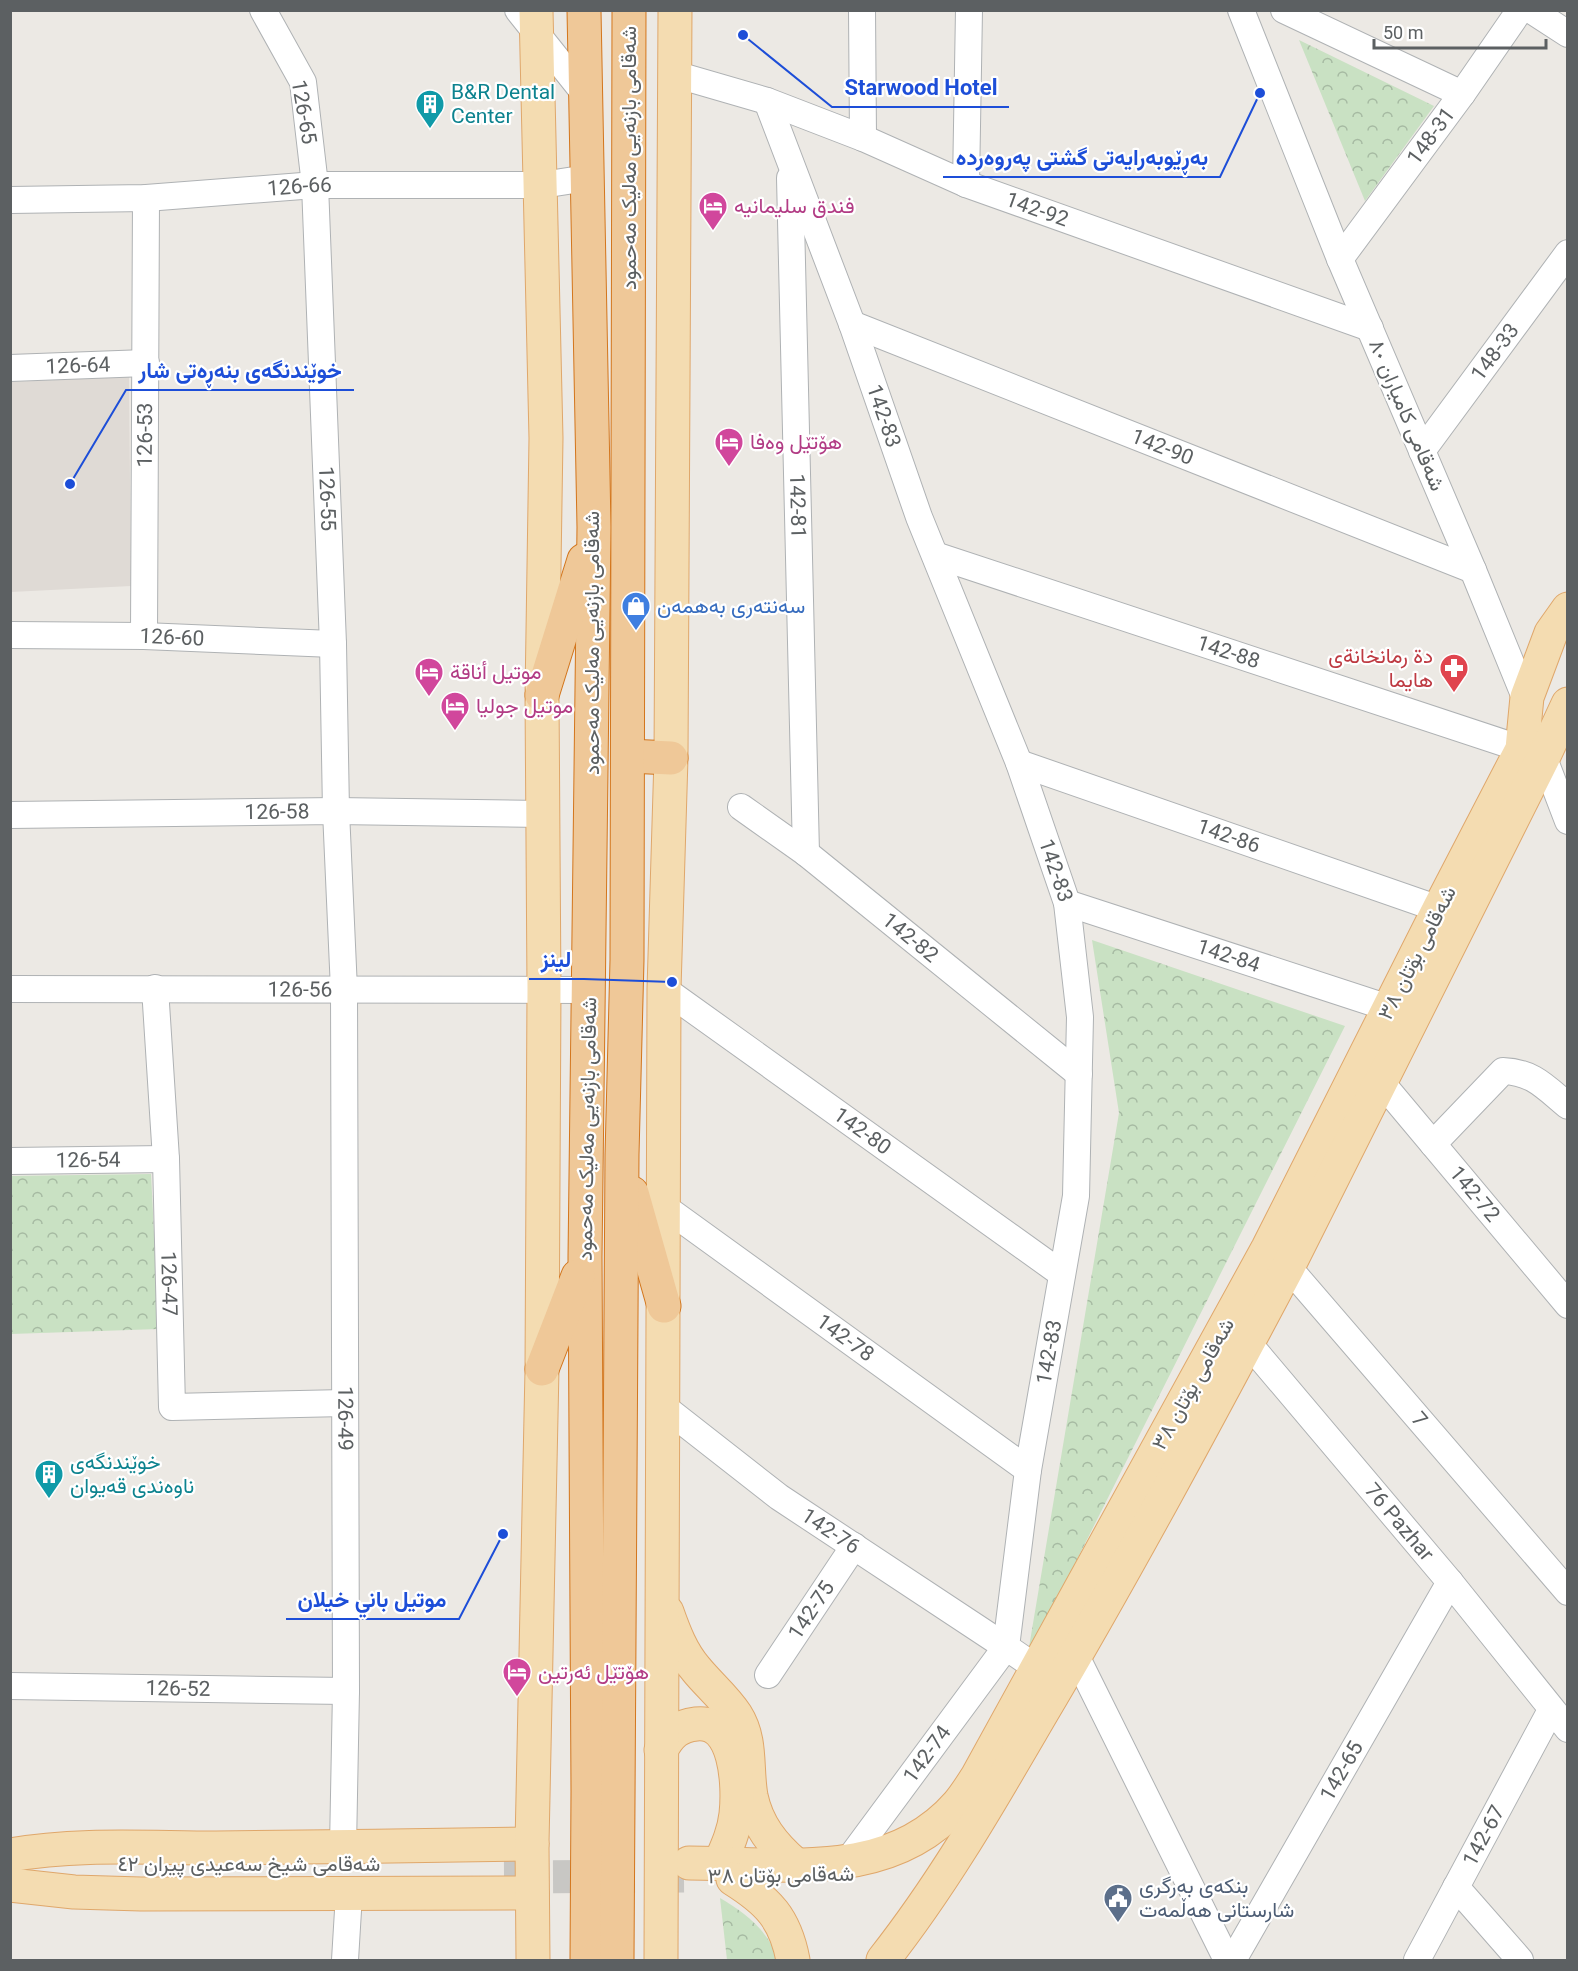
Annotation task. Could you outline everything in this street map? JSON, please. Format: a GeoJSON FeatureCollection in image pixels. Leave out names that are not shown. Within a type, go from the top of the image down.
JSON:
{"type":"FeatureCollection","features":[{"type":"Feature","properties":{"kind":"highway","name":"شەقامی بازنەیی مەلیک مەحمود"},"geometry":{"type":"LineString","coordinates":[[584,10],[594,527],[585,1257],[587,1960]]}},
{"type":"Feature","properties":{"kind":"highway","name":"شەقامی بازنەیی مەلیک مەحمود"},"geometry":{"type":"LineString","coordinates":[[617,1960],[622,1155],[627,960],[629,10]]}},
{"type":"Feature","properties":{"kind":"highway"},"geometry":{"type":"LineString","coordinates":[[542,695],[594,527]]}},
{"type":"Feature","properties":{"kind":"highway"},"geometry":{"type":"LineString","coordinates":[[628,756],[671,758]]}},
{"type":"Feature","properties":{"kind":"highway"},"geometry":{"type":"LineString","coordinates":[[622,1155],[664,1306]]}},
{"type":"Feature","properties":{"kind":"highway"},"geometry":{"type":"LineString","coordinates":[[542,1369],[585,1257]]}},
{"type":"Feature","properties":{"kind":"main road"},"geometry":{"type":"LineString","coordinates":[[661,1960],[664,989],[671,758],[675,10]]}},
{"type":"Feature","properties":{"kind":"main road"},"geometry":{"type":"LineString","coordinates":[[530,18],[542,185],[546,438],[542,695],[544,990],[542,1369],[532,1844],[532,1960]]}},
{"type":"Feature","properties":{"kind":"main road","name":"شەقامی بۆتان ٣٨"},"geometry":{"type":"LineString","coordinates":[[708,1870],[847,1862],[879,1856],[908,1843],[935,1826],[958,1804],[977,1777],[1381,1082],[1533,754],[1527,697],[1551,633],[1568,609]]}},
{"type":"Feature","properties":{"kind":"main road"},"geometry":{"type":"LineString","coordinates":[[1533,754],[1568,704]]}},
{"type":"Feature","properties":{"kind":"main road","name":"شەقامی بۆتان ٣٨"},"geometry":{"type":"LineString","coordinates":[[1278,1258],[1389,1008],[1439,909],[1533,754]]}},
{"type":"Feature","properties":{"kind":"main road","name":"شەقامی بۆتان ٣٨"},"geometry":{"type":"LineString","coordinates":[[883,1960],[907,1930],[952,1863],[1076,1656],[1238,1331]]}},
{"type":"Feature","properties":{"kind":"main road"},"geometry":{"type":"LineString","coordinates":[[663,1601],[675,1635],[694,1667],[736,1715],[746,1740],[751,1795],[760,1822],[775,1846],[795,1864]]}},
{"type":"Feature","properties":{"kind":"main road"},"geometry":{"type":"LineString","coordinates":[[661,1750],[670,1735],[684,1725],[701,1723],[718,1729],[729,1743],[734,1761],[736,1813],[731,1839],[708,1870],[757,1894],[777,1915],[789,1941],[793,1960]]}},
{"type":"Feature","properties":{"kind":"main road","name":"شەقامی بۆتان ٣٨"},"geometry":{"type":"LineString","coordinates":[[708,1870],[825,1879],[883,1871],[915,1857],[943,1838],[1011,1766]]}},
{"type":"Feature","properties":{"kind":"main road"},"geometry":{"type":"LineString","coordinates":[[10,1855],[106,1847],[532,1844]]}},
{"type":"Feature","properties":{"kind":"main road","name":"شەقامی شیخ سەعیدی پیران ٤٢"},"geometry":{"type":"LineString","coordinates":[[10,1863],[488,1871],[10,1878]]}},
{"type":"Feature","properties":{"kind":"main road"},"geometry":{"type":"LineString","coordinates":[[10,1885],[74,1892],[532,1893]]}},
{"type":"Feature","properties":{"kind":"street","name":"126-65"},"geometry":{"type":"LineString","coordinates":[[263,10],[303,82],[315,185]]}},
{"type":"Feature","properties":{"kind":"street"},"geometry":{"type":"LineString","coordinates":[[862,10],[863,138]]}},
{"type":"Feature","properties":{"kind":"street"},"geometry":{"type":"LineString","coordinates":[[966,184],[969,10]]}},
{"type":"Feature","properties":{"kind":"street","name":"شەقامی کامیاران ٨٠"},"geometry":{"type":"LineString","coordinates":[[1240,10],[1340,259],[1527,697]]}},
{"type":"Feature","properties":{"kind":"street"},"geometry":{"type":"LineString","coordinates":[[1284,10],[1462,94]]}},
{"type":"Feature","properties":{"kind":"street","name":"148-31"},"geometry":{"type":"LineString","coordinates":[[1340,259],[1462,94],[1520,10]]}},
{"type":"Feature","properties":{"kind":"street"},"geometry":{"type":"LineString","coordinates":[[1531,10],[1568,34]]}},
{"type":"Feature","properties":{"kind":"street"},"geometry":{"type":"LineString","coordinates":[[530,18],[585,94]]}},
{"type":"Feature","properties":{"kind":"street","name":"142-92"},"geometry":{"type":"LineString","coordinates":[[674,74],[767,101],[863,138],[966,184],[1370,328]]}},
{"type":"Feature","properties":{"kind":"street","name":"142-83"},"geometry":{"type":"LineString","coordinates":[[767,101],[852,324],[916,506],[1018,763],[1066,903],[1080,1017],[1076,1196],[1028,1470],[1006,1647]]}},
{"type":"Feature","properties":{"kind":"street","name":"142-81"},"geometry":{"type":"LineString","coordinates":[[789,159],[806,853]]}},
{"type":"Feature","properties":{"kind":"street","name":"126-66"},"geometry":{"type":"LineString","coordinates":[[10,200],[146,198],[315,185],[542,185],[587,178]]}},
{"type":"Feature","properties":{"kind":"street","name":"126-55"},"geometry":{"type":"LineString","coordinates":[[315,185],[333,644],[336,811]]}},
{"type":"Feature","properties":{"kind":"street","name":"126-53"},"geometry":{"type":"LineString","coordinates":[[144,636],[146,198]]}},
{"type":"Feature","properties":{"kind":"street","name":"148-33"},"geometry":{"type":"LineString","coordinates":[[1422,451],[1568,253]]}},
{"type":"Feature","properties":{"kind":"street","name":"142-90"},"geometry":{"type":"LineString","coordinates":[[852,324],[1473,570]]}},
{"type":"Feature","properties":{"kind":"street","name":"126-64"},"geometry":{"type":"LineString","coordinates":[[10,368],[146,363]]}},
{"type":"Feature","properties":{"kind":"street","name":"142-88"},"geometry":{"type":"LineString","coordinates":[[935,555],[1533,754]]}},
{"type":"Feature","properties":{"kind":"street","name":"126-60"},"geometry":{"type":"LineString","coordinates":[[10,635],[144,636],[333,644]]}},
{"type":"Feature","properties":{"kind":"street"},"geometry":{"type":"LineString","coordinates":[[1533,754],[1568,821]]}},
{"type":"Feature","properties":{"kind":"street","name":"142-86"},"geometry":{"type":"LineString","coordinates":[[1018,763],[1439,909]]}},
{"type":"Feature","properties":{"kind":"street","name":"142-82"},"geometry":{"type":"LineString","coordinates":[[741,807],[806,853],[1079,1074]]}},
{"type":"Feature","properties":{"kind":"street","name":"126-58"},"geometry":{"type":"LineString","coordinates":[[10,815],[336,811],[542,814]]}},
{"type":"Feature","properties":{"kind":"street","name":"126-49"},"geometry":{"type":"LineString","coordinates":[[336,811],[345,990],[346,1691],[343,1847]]}},
{"type":"Feature","properties":{"kind":"street","name":"142-84"},"geometry":{"type":"LineString","coordinates":[[1066,903],[1389,1008]]}},
{"type":"Feature","properties":{"kind":"street","name":"126-47"},"geometry":{"type":"LineString","coordinates":[[155,988],[166,1159],[172,1407],[345,1403]]}},
{"type":"Feature","properties":{"kind":"street","name":"126-56"},"geometry":{"type":"LineString","coordinates":[[10,989],[589,990]]}},
{"type":"Feature","properties":{"kind":"street","name":"142-80"},"geometry":{"type":"LineString","coordinates":[[664,989],[1062,1274]]}},
{"type":"Feature","properties":{"kind":"street"},"geometry":{"type":"LineString","coordinates":[[1433,1144],[1503,1071],[1518,1072],[1536,1080],[1568,1106]]}},
{"type":"Feature","properties":{"kind":"street","name":"142-72"},"geometry":{"type":"LineString","coordinates":[[1381,1082],[1568,1305]]}},
{"type":"Feature","properties":{"kind":"street","name":"126-54"},"geometry":{"type":"LineString","coordinates":[[10,1161],[166,1159]]}},
{"type":"Feature","properties":{"kind":"street","name":"142-78"},"geometry":{"type":"LineString","coordinates":[[663,1206],[1028,1470]]}},
{"type":"Feature","properties":{"kind":"street","name":"7"},"geometry":{"type":"LineString","coordinates":[[1278,1258],[1564,1581]]}},
{"type":"Feature","properties":{"kind":"street","name":"76 Pazhar"},"geometry":{"type":"LineString","coordinates":[[1238,1331],[1450,1582],[1559,1719]]}},
{"type":"Feature","properties":{"kind":"street","name":"142-76"},"geometry":{"type":"LineString","coordinates":[[664,1407],[779,1497],[1006,1647]]}},
{"type":"Feature","properties":{"kind":"street","name":"142-75"},"geometry":{"type":"LineString","coordinates":[[768,1675],[854,1545]]}},
{"type":"Feature","properties":{"kind":"street","name":"142-65"},"geometry":{"type":"LineString","coordinates":[[1233,1960],[1450,1582]]}},
{"type":"Feature","properties":{"kind":"street"},"geometry":{"type":"LineString","coordinates":[[1006,1647],[1038,1669]]}},
{"type":"Feature","properties":{"kind":"street","name":"142-74"},"geometry":{"type":"LineString","coordinates":[[847,1862],[1006,1647]]}},
{"type":"Feature","properties":{"kind":"street"},"geometry":{"type":"LineString","coordinates":[[1076,1656],[1227,1960]]}},
{"type":"Feature","properties":{"kind":"street","name":"126-52"},"geometry":{"type":"LineString","coordinates":[[10,1686],[346,1691]]}},
{"type":"Feature","properties":{"kind":"street","name":"142-67"},"geometry":{"type":"LineString","coordinates":[[1417,1960],[1456,1887],[1559,1719]]}},
{"type":"Feature","properties":{"kind":"street"},"geometry":{"type":"LineString","coordinates":[[1456,1887],[1520,1960]]}},
{"type":"Feature","properties":{"kind":"street"},"geometry":{"type":"LineString","coordinates":[[345,1960],[349,1894]]}},
{"type":"Feature","properties":{"kind":"shaded area"},"geometry":{"type":"Polygon","coordinates":[[[129,377],[131,586],[11,592],[11,382],[129,377]]]}},
{"type":"Feature","properties":{"kind":"green space"},"geometry":{"type":"Polygon","coordinates":[[[1299,40],[1434,106],[1365,201],[1299,40]]]}},
{"type":"Feature","properties":{"kind":"green space"},"geometry":{"type":"Polygon","coordinates":[[[1092,940],[1345,1026],[1027,1659],[1119,1113],[1092,940]]]}},
{"type":"Feature","properties":{"kind":"green space"},"geometry":{"type":"Polygon","coordinates":[[[151,1174],[159,1329],[11,1334],[10,1176],[151,1174]]]}},
{"type":"Feature","properties":{"kind":"green space"},"geometry":{"type":"Polygon","coordinates":[[[720,1898],[755,1924],[769,1940],[779,1960],[727,1960],[720,1898]]]}},
{"type":"Feature","properties":{"kind":"tunnel"},"geometry":{"type":"LineString","coordinates":[[504,1877],[690,1876]]}},
{"type":"Feature","properties":{"kind":"place","name":"Starwood Hotel"},"geometry":{"type":"Point","coordinates":[743,35]}},
{"type":"Feature","properties":{"kind":"place","name":"بەڕێوبەرایەتی گشتی پەروەردە"},"geometry":{"type":"Point","coordinates":[1260,93]}},
{"type":"Feature","properties":{"kind":"place","name":"B&R Dental Center"},"geometry":{"type":"Point","coordinates":[430,130]}},
{"type":"Feature","properties":{"kind":"place","name":"فندق سليمانيه"},"geometry":{"type":"Point","coordinates":[713,232]}},
{"type":"Feature","properties":{"kind":"place","name":"هۆتێل وەفا"},"geometry":{"type":"Point","coordinates":[729,468]}},
{"type":"Feature","properties":{"kind":"place","name":"خوێندنگەی بنەڕەتی شار"},"geometry":{"type":"Point","coordinates":[70,484]}},
{"type":"Feature","properties":{"kind":"place","name":"سەنتەری بەهمەن"},"geometry":{"type":"Point","coordinates":[636,632]}},
{"type":"Feature","properties":{"kind":"place","name":"دة رمانخانةى هايما"},"geometry":{"type":"Point","coordinates":[1454,694]}},
{"type":"Feature","properties":{"kind":"place","name":"موتيل أناقة"},"geometry":{"type":"Point","coordinates":[429,698]}},
{"type":"Feature","properties":{"kind":"place","name":"موتيل جوليا"},"geometry":{"type":"Point","coordinates":[455,732]}},
{"type":"Feature","properties":{"kind":"place","name":"لينز"},"geometry":{"type":"Point","coordinates":[672,982]}},
{"type":"Feature","properties":{"kind":"place","name":"خوێندنگەی ناوەندی قەیوان"},"geometry":{"type":"Point","coordinates":[49,1500]}},
{"type":"Feature","properties":{"kind":"place","name":"موتيل باني خيلان"},"geometry":{"type":"Point","coordinates":[503,1534]}},
{"type":"Feature","properties":{"kind":"place","name":"هۆتێل ئەرتین"},"geometry":{"type":"Point","coordinates":[517,1698]}},
{"type":"Feature","properties":{"kind":"place","name":"بنکەی بەرگری شارستانی هەڵمەت"},"geometry":{"type":"Point","coordinates":[1118,1924]}}]}
